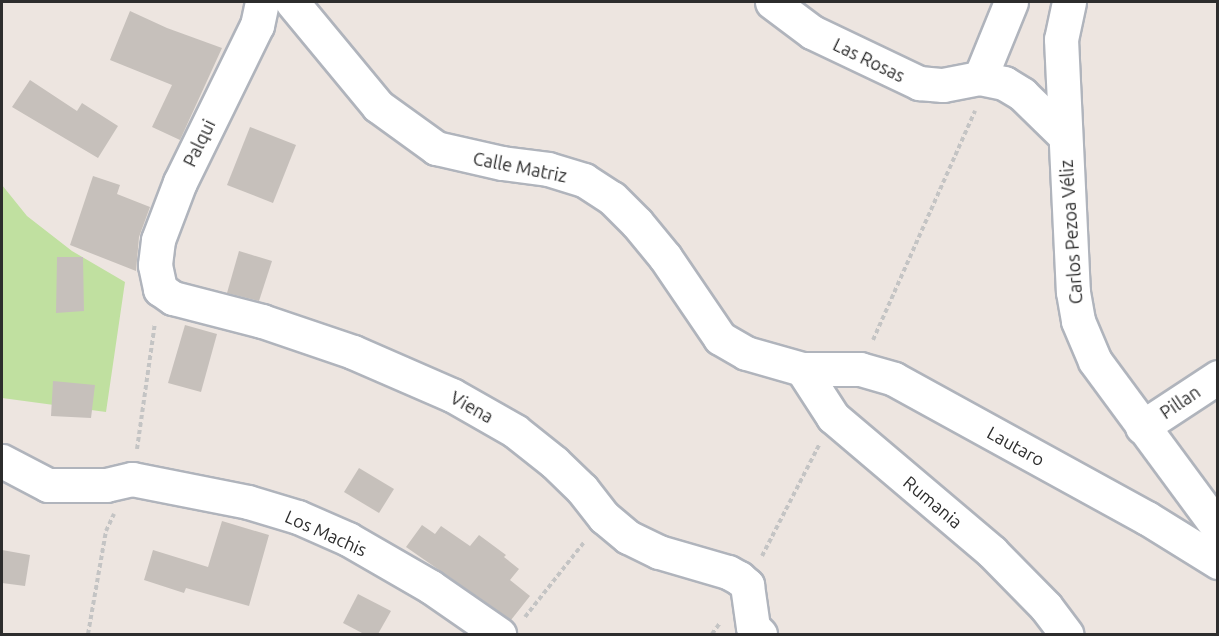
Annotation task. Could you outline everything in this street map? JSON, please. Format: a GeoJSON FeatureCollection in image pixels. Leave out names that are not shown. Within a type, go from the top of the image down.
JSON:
{"type":"FeatureCollection","features":[{"type":"Feature","properties":{"kind":"street","name":"Palqui"},"geometry":{"type":"LineString","coordinates":[[160,289],[155,265],[158,240],[180,182],[257,25],[262,2]]}},
{"type":"Feature","properties":{"kind":"street","name":"Calle Matriz"},"geometry":{"type":"LineString","coordinates":[[292,2],[378,106],[407,129],[436,148],[548,169],[584,180],[612,198],[638,223],[720,338],[746,353],[802,369]]}},
{"type":"Feature","properties":{"kind":"street","name":"Las Rosas"},"geometry":{"type":"LineString","coordinates":[[772,2],[812,32],[919,83],[943,85],[980,78],[1004,83],[1022,94],[1064,135]]}},
{"type":"Feature","properties":{"kind":"street"},"geometry":{"type":"LineString","coordinates":[[980,78],[1011,2]]}},
{"type":"Feature","properties":{"kind":"street","name":"Carlos Pezoa Véliz"},"geometry":{"type":"LineString","coordinates":[[1069,2],[1060,39],[1073,292],[1077,321],[1095,361],[1218,528]]}},
{"type":"Feature","properties":{"kind":"street","name":"Viena"},"geometry":{"type":"LineString","coordinates":[[160,289],[173,298],[262,321],[353,352],[452,395],[515,431],[554,462],[582,489],[604,517],[628,537],[659,552],[728,572],[747,585]]}},
{"type":"Feature","properties":{"kind":"street","name":"Lautaro"},"geometry":{"type":"LineString","coordinates":[[802,369],[860,369],[894,379],[1147,518],[1218,562]]}},
{"type":"Feature","properties":{"kind":"street","name":"Rumania"},"geometry":{"type":"LineString","coordinates":[[802,369],[833,417],[992,552],[1046,607],[1066,634]]}},
{"type":"Feature","properties":{"kind":"street","name":"Pillan"},"geometry":{"type":"LineString","coordinates":[[1143,427],[1218,377]]}},
{"type":"Feature","properties":{"kind":"street","name":"Los Machis"},"geometry":{"type":"LineString","coordinates":[[2,461],[48,485],[106,485],[132,479],[248,502],[298,517],[348,539],[509,630]]}},
{"type":"Feature","properties":{"kind":"street"},"geometry":{"type":"LineString","coordinates":[[747,585],[753,627],[760,634]]}},
{"type":"Feature","properties":{"kind":"path"},"geometry":{"type":"LineString","coordinates":[[860,369],[980,98],[980,78]]}},
{"type":"Feature","properties":{"kind":"path"},"geometry":{"type":"LineString","coordinates":[[747,585],[833,417]]}},
{"type":"Feature","properties":{"kind":"path"},"geometry":{"type":"LineString","coordinates":[[509,630],[604,517]]}},
{"type":"Feature","properties":{"kind":"green space"},"geometry":{"type":"Polygon","coordinates":[[[2,185],[27,216],[72,251],[125,282],[106,412],[2,398],[2,185]]]}},
{"type":"Feature","properties":{"kind":"building"},"geometry":{"type":"Polygon","coordinates":[[[130,11],[167,28],[222,48],[180,140],[152,127],[172,85],[110,60],[130,11]]]}},
{"type":"Feature","properties":{"kind":"building"},"geometry":{"type":"Polygon","coordinates":[[[30,80],[77,111],[82,103],[118,126],[98,158],[12,107],[30,80]]]}},
{"type":"Feature","properties":{"kind":"building"},"geometry":{"type":"Polygon","coordinates":[[[250,127],[296,145],[273,203],[227,185],[250,127]]]}},
{"type":"Feature","properties":{"kind":"building"},"geometry":{"type":"Polygon","coordinates":[[[93,176],[120,185],[117,194],[150,207],[139,237],[136,271],[70,245],[93,176]]]}},
{"type":"Feature","properties":{"kind":"building"},"geometry":{"type":"Polygon","coordinates":[[[239,251],[272,261],[259,301],[227,293],[239,251]]]}},
{"type":"Feature","properties":{"kind":"building"},"geometry":{"type":"Polygon","coordinates":[[[57,257],[83,257],[84,311],[56,313],[57,257]]]}},
{"type":"Feature","properties":{"kind":"building"},"geometry":{"type":"Polygon","coordinates":[[[185,325],[217,334],[201,392],[168,383],[185,325]]]}},
{"type":"Feature","properties":{"kind":"building"},"geometry":{"type":"Polygon","coordinates":[[[53,381],[95,385],[91,418],[51,416],[53,381]]]}},
{"type":"Feature","properties":{"kind":"building"},"geometry":{"type":"Polygon","coordinates":[[[359,468],[394,489],[379,513],[344,492],[359,468]]]}},
{"type":"Feature","properties":{"kind":"building"},"geometry":{"type":"Polygon","coordinates":[[[222,521],[269,535],[249,606],[186,588],[184,593],[144,580],[153,550],[208,567],[222,521]]]}},
{"type":"Feature","properties":{"kind":"building"},"geometry":{"type":"Polygon","coordinates":[[[422,525],[435,534],[441,526],[470,546],[479,535],[506,555],[504,557],[519,569],[510,580],[530,596],[511,620],[406,547],[422,525]]]}},
{"type":"Feature","properties":{"kind":"building"},"geometry":{"type":"Polygon","coordinates":[[[2,550],[30,555],[25,586],[2,583],[2,550]]]}},
{"type":"Feature","properties":{"kind":"building"},"geometry":{"type":"Polygon","coordinates":[[[358,594],[391,611],[378,634],[364,634],[343,623],[358,594]]]}}]}
